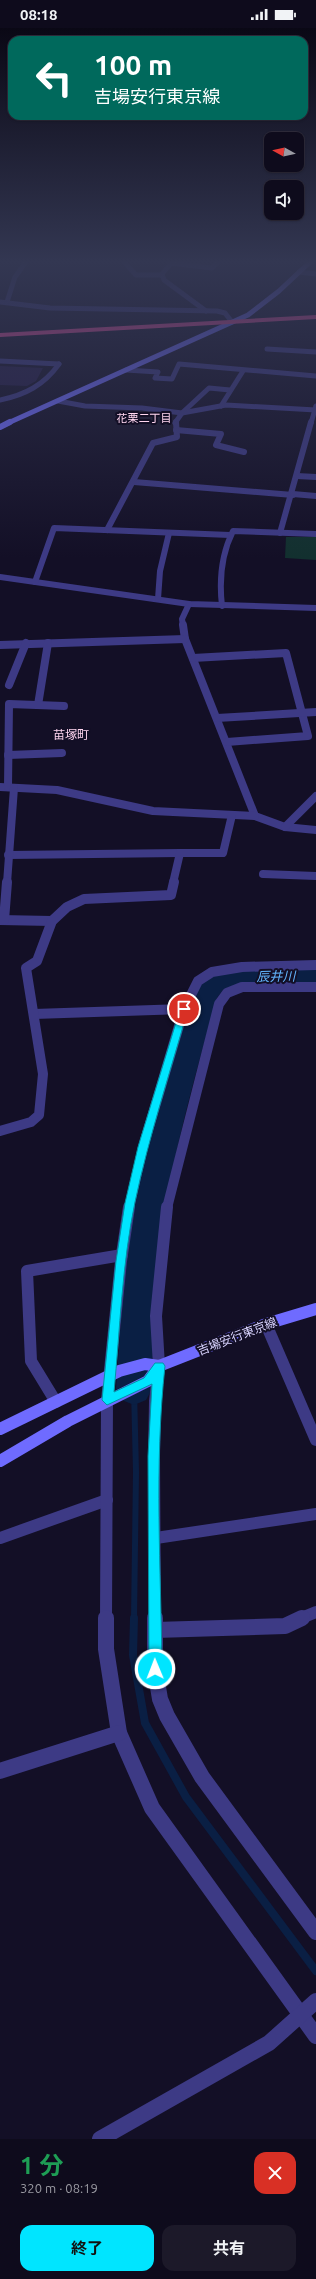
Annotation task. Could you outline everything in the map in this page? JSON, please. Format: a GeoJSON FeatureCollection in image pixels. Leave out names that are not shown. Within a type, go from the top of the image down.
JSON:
{"type":"FeatureCollection","features":[{"type":"Feature","properties":{"kind":"street"},"geometry":{"type":"LineString","coordinates":[[0,361],[59,364],[50,378],[34,389],[24,394],[0,400]]}},
{"type":"Feature","properties":{"kind":"street"},"geometry":{"type":"LineString","coordinates":[[0,427],[146,361]]}},
{"type":"Feature","properties":{"kind":"street"},"geometry":{"type":"LineString","coordinates":[[126,370],[158,372],[154,378],[172,379],[179,364],[243,371],[316,376]]}},
{"type":"Feature","properties":{"kind":"street"},"geometry":{"type":"LineString","coordinates":[[221,406],[243,371]]}},
{"type":"Feature","properties":{"kind":"street"},"geometry":{"type":"LineString","coordinates":[[107,530],[154,443],[178,437],[175,424],[182,414],[209,388],[230,390]]}},
{"type":"Feature","properties":{"kind":"street"},"geometry":{"type":"LineString","coordinates":[[58,401],[85,406],[142,408],[182,414],[221,406],[315,409],[293,494],[280,533]]}},
{"type":"Feature","properties":{"kind":"street"},"geometry":{"type":"LineString","coordinates":[[176,430],[221,434],[216,445],[244,452]]}},
{"type":"Feature","properties":{"kind":"street"},"geometry":{"type":"LineString","coordinates":[[297,476],[316,478]]}},
{"type":"Feature","properties":{"kind":"street"},"geometry":{"type":"LineString","coordinates":[[134,482],[316,496]]}},
{"type":"Feature","properties":{"kind":"street"},"geometry":{"type":"LineString","coordinates":[[35,582],[54,528],[230,535]]}},
{"type":"Feature","properties":{"kind":"street"},"geometry":{"type":"LineString","coordinates":[[222,606],[219,587],[224,553],[230,535],[233,531],[316,534]]}},
{"type":"Feature","properties":{"kind":"street"},"geometry":{"type":"LineString","coordinates":[[158,600],[160,571],[169,533]]}},
{"type":"Feature","properties":{"kind":"street"},"geometry":{"type":"LineString","coordinates":[[0,576],[189,604],[316,608]]}},
{"type":"Feature","properties":{"kind":"street"},"geometry":{"type":"LineString","coordinates":[[189,604],[182,619],[185,639],[255,816]]}},
{"type":"Feature","properties":{"kind":"street"},"geometry":{"type":"LineString","coordinates":[[0,645],[185,639]]}},
{"type":"Feature","properties":{"kind":"street"},"geometry":{"type":"LineString","coordinates":[[10,686],[26,643]]}},
{"type":"Feature","properties":{"kind":"street"},"geometry":{"type":"LineString","coordinates":[[38,705],[48,643]]}},
{"type":"Feature","properties":{"kind":"street"},"geometry":{"type":"LineString","coordinates":[[193,658],[286,652],[308,736],[227,742]]}},
{"type":"Feature","properties":{"kind":"street"},"geometry":{"type":"LineString","coordinates":[[5,671],[15,672]]}},
{"type":"Feature","properties":{"kind":"street"},"geometry":{"type":"LineString","coordinates":[[52,921],[2,920],[3,873],[8,855],[7,787],[9,704],[64,706]]}},
{"type":"Feature","properties":{"kind":"street"},"geometry":{"type":"LineString","coordinates":[[217,718],[316,712]]}},
{"type":"Feature","properties":{"kind":"street"},"geometry":{"type":"LineString","coordinates":[[8,754],[62,753]]}},
{"type":"Feature","properties":{"kind":"street"},"geometry":{"type":"LineString","coordinates":[[7,787],[57,790],[153,811],[255,816],[285,827],[316,830]]}},
{"type":"Feature","properties":{"kind":"street"},"geometry":{"type":"LineString","coordinates":[[285,827],[316,796]]}},
{"type":"Feature","properties":{"kind":"street"},"geometry":{"type":"LineString","coordinates":[[8,855],[223,853],[232,815]]}},
{"type":"Feature","properties":{"kind":"street"},"geometry":{"type":"LineString","coordinates":[[0,1131],[31,1122],[39,1115],[43,1074],[26,968],[37,962],[52,921],[67,907],[84,899],[172,895],[180,853]]}},
{"type":"Feature","properties":{"kind":"street"},"geometry":{"type":"LineString","coordinates":[[263,874],[316,876]]}},
{"type":"Feature","properties":{"kind":"street"},"geometry":{"type":"LineString","coordinates":[[316,965],[242,967],[212,972],[198,981],[184,1009],[143,1147],[130,1203],[122,1255],[107,1500],[106,1649],[118,1732],[152,1808],[308,2009],[316,2036]]}},
{"type":"Feature","properties":{"kind":"street"},"geometry":{"type":"LineString","coordinates":[[0,1460],[113,1397],[148,1381],[156,1339],[156,1316],[163,1231],[170,1195],[219,1004],[223,996],[236,988],[316,987]]}},
{"type":"Feature","properties":{"kind":"street"},"geometry":{"type":"LineString","coordinates":[[34,1014],[184,1009]]}},
{"type":"Feature","properties":{"kind":"street"},"geometry":{"type":"LineString","coordinates":[[56,1402],[31,1362],[27,1271],[122,1255]]}},
{"type":"Feature","properties":{"kind":"street","name":"吉場安行東京線"},"geometry":{"type":"LineString","coordinates":[[0,1429],[114,1374],[152,1365],[266,1324],[316,1310]]}},
{"type":"Feature","properties":{"kind":"street"},"geometry":{"type":"LineString","coordinates":[[266,1324],[316,1440]]}},
{"type":"Feature","properties":{"kind":"street"},"geometry":{"type":"LineString","coordinates":[[152,1365],[155,1400],[155,1669],[160,1699],[167,1716],[202,1777],[316,1932]]}},
{"type":"Feature","properties":{"kind":"street"},"geometry":{"type":"LineString","coordinates":[[0,1538],[107,1500]]}},
{"type":"Feature","properties":{"kind":"street"},"geometry":{"type":"LineString","coordinates":[[156,1538],[315,1517]]}},
{"type":"Feature","properties":{"kind":"street"},"geometry":{"type":"LineString","coordinates":[[155,1630],[285,1626],[316,1612]]}},
{"type":"Feature","properties":{"kind":"street"},"geometry":{"type":"LineString","coordinates":[[0,1770],[118,1732]]}},
{"type":"Feature","properties":{"kind":"street"},"geometry":{"type":"LineString","coordinates":[[100,2139],[269,2043],[308,2009]]}},
{"type":"Feature","properties":{"kind":"green space"},"geometry":{"type":"Polygon","coordinates":[[[286,537],[316,537],[316,560],[285,558],[286,537]]]}},
{"type":"Feature","properties":{"kind":"building"},"geometry":{"type":"Polygon","coordinates":[[[0,366],[43,368],[36,381],[27,386],[0,385],[0,366]]]}},
{"type":"Feature","properties":{"kind":"waterway","name":"辰井川"},"geometry":{"type":"LineString","coordinates":[[134,1389],[140,1274],[153,1189],[184,1062],[204,997],[213,984],[224,978],[316,976]]}},
{"type":"Feature","properties":{"kind":"waterway"},"geometry":{"type":"LineString","coordinates":[[134,1389],[136,1472],[134,1619]]}},
{"type":"Feature","properties":{"kind":"waterway"},"geometry":{"type":"LineString","coordinates":[[134,1618],[133,1655],[145,1723],[186,1797],[316,1971]]}},
{"type":"Feature","properties":{"kind":"district","name":"花栗二丁目"},"geometry":{"type":"Point","coordinates":[144,418]}},
{"type":"Feature","properties":{"kind":"district","name":"苗塚町"},"geometry":{"type":"Point","coordinates":[71,734]}},
{"type":"Feature","properties":{"kind":"route"},"geometry":{"type":"LineString","coordinates":[[155,1669],[156,1538],[154,1456],[155,1400],[159,1366],[148,1381],[107,1400],[121,1261],[130,1203],[143,1147],[184,1009]]}}]}
